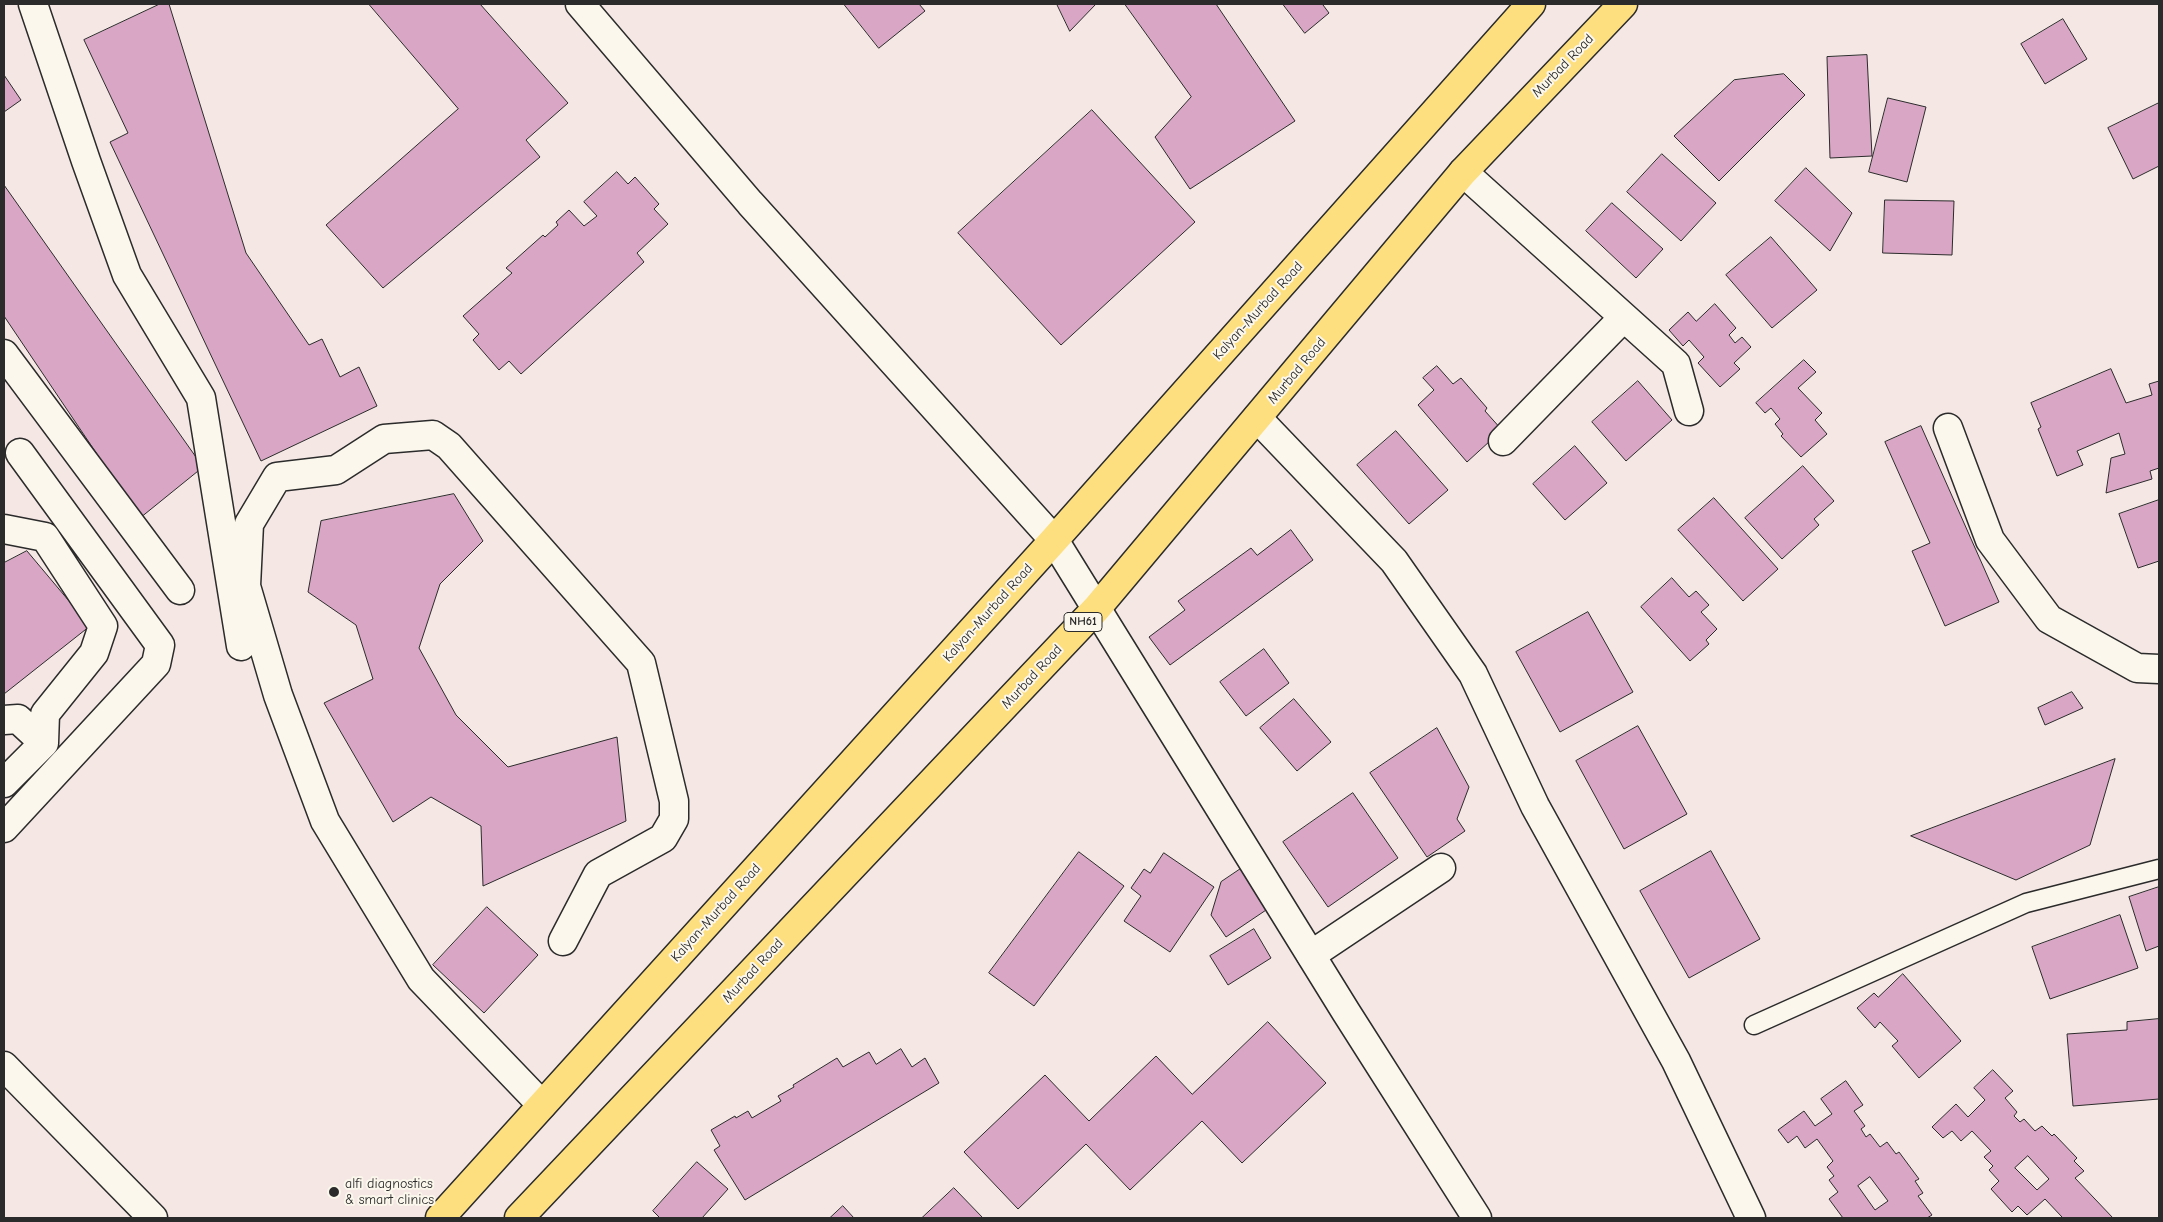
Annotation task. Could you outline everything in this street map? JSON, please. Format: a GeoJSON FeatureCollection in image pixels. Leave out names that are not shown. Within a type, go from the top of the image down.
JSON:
{"type":"FeatureCollection","features":[{"type":"Feature","properties":{"kind":"highway","name":"Kalyan-Murbad Road"},"geometry":{"type":"LineString","coordinates":[[440,1218],[1054,540],[1532,4]]}},
{"type":"Feature","properties":{"kind":"highway","name":"Murbad Road"},"geometry":{"type":"LineString","coordinates":[[518,1218],[1096,609],[1463,172],[1621,4]]}},
{"type":"Feature","properties":{"kind":"street"},"geometry":{"type":"LineString","coordinates":[[33,4],[86,162],[127,274],[201,398],[241,646]]}},
{"type":"Feature","properties":{"kind":"street"},"geometry":{"type":"LineString","coordinates":[[580,4],[750,203],[1054,540],[1311,955],[1477,1218]]}},
{"type":"Feature","properties":{"kind":"street"},"geometry":{"type":"LineString","coordinates":[[1463,172],[1676,364],[1689,411]]}},
{"type":"Feature","properties":{"kind":"street"},"geometry":{"type":"LineString","coordinates":[[1504,441],[1624,317]]}},
{"type":"Feature","properties":{"kind":"street"},"geometry":{"type":"LineString","coordinates":[[4,354],[180,590]]}},
{"type":"Feature","properties":{"kind":"street"},"geometry":{"type":"LineString","coordinates":[[1257,418],[1394,561],[1473,674],[1535,806],[1676,1061],[1751,1218]]}},
{"type":"Feature","properties":{"kind":"street"},"geometry":{"type":"LineString","coordinates":[[1948,428],[1990,540],[2049,619],[2137,668],[2159,669]]}},
{"type":"Feature","properties":{"kind":"street"},"geometry":{"type":"LineString","coordinates":[[542,1105],[420,979],[325,821],[278,695],[246,586],[249,524],[277,477],[336,470],[384,439],[432,435],[449,446],[641,663],[674,801],[674,819],[663,838],[598,874],[563,941]]}},
{"type":"Feature","properties":{"kind":"street"},"geometry":{"type":"LineString","coordinates":[[4,828],[156,664],[160,645],[20,453]]}},
{"type":"Feature","properties":{"kind":"street"},"geometry":{"type":"LineString","coordinates":[[4,529],[45,537],[103,626],[94,654],[45,714],[44,743],[4,783]]}},
{"type":"Feature","properties":{"kind":"street"},"geometry":{"type":"LineString","coordinates":[[4,720],[18,719],[44,743]]}},
{"type":"Feature","properties":{"kind":"street"},"geometry":{"type":"LineString","coordinates":[[1311,955],[1441,868]]}},
{"type":"Feature","properties":{"kind":"street"},"geometry":{"type":"LineString","coordinates":[[4,1066],[153,1218]]}},
{"type":"Feature","properties":{"kind":"lane"},"geometry":{"type":"LineString","coordinates":[[1754,1025],[2026,903],[2159,869]]}},
{"type":"Feature","properties":{"kind":"building"},"geometry":{"type":"Polygon","coordinates":[[[160,4],[169,4],[246,253],[309,345],[322,339],[340,377],[359,367],[377,406],[261,461],[110,142],[128,133],[84,40],[160,4]]]}},
{"type":"Feature","properties":{"kind":"building"},"geometry":{"type":"Polygon","coordinates":[[[369,4],[480,4],[568,103],[526,140],[540,157],[383,288],[326,225],[458,109],[369,4]]]}},
{"type":"Feature","properties":{"kind":"building"},"geometry":{"type":"Polygon","coordinates":[[[844,4],[919,4],[925,11],[879,48],[844,4]]]}},
{"type":"Feature","properties":{"kind":"building"},"geometry":{"type":"Polygon","coordinates":[[[1057,4],[1096,4],[1070,31],[1057,4]]]}},
{"type":"Feature","properties":{"kind":"building"},"geometry":{"type":"Polygon","coordinates":[[[1125,4],[1216,4],[1295,121],[1190,189],[1155,137],[1191,97],[1125,4]]]}},
{"type":"Feature","properties":{"kind":"building"},"geometry":{"type":"Polygon","coordinates":[[[1283,4],[1325,4],[1323,5],[1329,13],[1305,33],[1283,4]]]}},
{"type":"Feature","properties":{"kind":"building"},"geometry":{"type":"Polygon","coordinates":[[[2063,19],[2087,59],[2045,84],[2021,44],[2063,19]]]}},
{"type":"Feature","properties":{"kind":"building"},"geometry":{"type":"Polygon","coordinates":[[[1867,55],[1872,156],[1830,158],[1827,57],[1867,55]]]}},
{"type":"Feature","properties":{"kind":"building"},"geometry":{"type":"Polygon","coordinates":[[[1784,74],[1805,95],[1719,181],[1674,136],[1734,80],[1784,74]]]}},
{"type":"Feature","properties":{"kind":"building"},"geometry":{"type":"Polygon","coordinates":[[[4,75],[21,100],[4,112],[4,75]]]}},
{"type":"Feature","properties":{"kind":"building"},"geometry":{"type":"Polygon","coordinates":[[[1888,98],[1926,107],[1907,182],[1869,172],[1888,98]]]}},
{"type":"Feature","properties":{"kind":"building"},"geometry":{"type":"Polygon","coordinates":[[[2159,103],[2159,166],[2133,179],[2108,128],[2159,103]]]}},
{"type":"Feature","properties":{"kind":"building"},"geometry":{"type":"Polygon","coordinates":[[[1092,110],[1195,222],[1061,345],[958,233],[1092,110]]]}},
{"type":"Feature","properties":{"kind":"building"},"geometry":{"type":"Polygon","coordinates":[[[1662,154],[1716,203],[1681,241],[1627,192],[1662,154]]]}},
{"type":"Feature","properties":{"kind":"building"},"geometry":{"type":"Polygon","coordinates":[[[1806,168],[1852,213],[1830,251],[1775,201],[1806,168]]]}},
{"type":"Feature","properties":{"kind":"building"},"geometry":{"type":"Polygon","coordinates":[[[617,172],[628,184],[635,177],[659,204],[654,209],[668,224],[637,253],[644,262],[521,374],[509,361],[499,370],[473,340],[479,334],[463,316],[512,273],[506,268],[543,235],[545,237],[558,225],[556,222],[569,210],[584,226],[597,216],[584,202],[617,172]]]}},
{"type":"Feature","properties":{"kind":"building"},"geometry":{"type":"Polygon","coordinates":[[[4,185],[203,467],[140,518],[4,316],[4,185]]]}},
{"type":"Feature","properties":{"kind":"building"},"geometry":{"type":"Polygon","coordinates":[[[1885,200],[1954,201],[1952,255],[1883,253],[1885,200]]]}},
{"type":"Feature","properties":{"kind":"building"},"geometry":{"type":"Polygon","coordinates":[[[1612,203],[1663,249],[1636,278],[1586,231],[1612,203]]]}},
{"type":"Feature","properties":{"kind":"building"},"geometry":{"type":"Polygon","coordinates":[[[1771,237],[1817,290],[1772,328],[1726,275],[1771,237]]]}},
{"type":"Feature","properties":{"kind":"building"},"geometry":{"type":"Polygon","coordinates":[[[1715,304],[1736,328],[1729,335],[1735,343],[1742,337],[1751,347],[1734,363],[1740,369],[1720,387],[1698,363],[1704,357],[1689,340],[1683,346],[1669,330],[1688,312],[1696,321],[1715,304]]]}},
{"type":"Feature","properties":{"kind":"building"},"geometry":{"type":"Polygon","coordinates":[[[1804,360],[1816,372],[1798,388],[1822,413],[1815,420],[1827,434],[1801,457],[1781,436],[1783,434],[1775,424],[1780,419],[1771,408],[1765,413],[1756,403],[1804,360]]]}},
{"type":"Feature","properties":{"kind":"building"},"geometry":{"type":"Polygon","coordinates":[[[1437,366],[1453,384],[1461,378],[1487,408],[1485,411],[1502,430],[1467,462],[1418,405],[1434,390],[1423,378],[1437,366]]]}},
{"type":"Feature","properties":{"kind":"building"},"geometry":{"type":"Polygon","coordinates":[[[2111,369],[2126,403],[2152,395],[2149,384],[2159,381],[2159,468],[2150,471],[2152,479],[2106,493],[2111,458],[2125,454],[2119,433],[2077,451],[2083,465],[2057,476],[2038,429],[2041,427],[2031,403],[2111,369]]]}},
{"type":"Feature","properties":{"kind":"building"},"geometry":{"type":"Polygon","coordinates":[[[1638,381],[1672,420],[1626,461],[1592,422],[1638,381]]]}},
{"type":"Feature","properties":{"kind":"building"},"geometry":{"type":"Polygon","coordinates":[[[1921,426],[1999,602],[1945,626],[1912,551],[1930,543],[1885,442],[1921,426]]]}},
{"type":"Feature","properties":{"kind":"building"},"geometry":{"type":"Polygon","coordinates":[[[1396,431],[1448,490],[1409,524],[1357,465],[1396,431]]]}},
{"type":"Feature","properties":{"kind":"building"},"geometry":{"type":"Polygon","coordinates":[[[1575,446],[1607,483],[1565,520],[1533,484],[1575,446]]]}},
{"type":"Feature","properties":{"kind":"building"},"geometry":{"type":"Polygon","coordinates":[[[1803,466],[1834,501],[1814,519],[1819,525],[1782,559],[1745,518],[1803,466]]]}},
{"type":"Feature","properties":{"kind":"building"},"geometry":{"type":"Polygon","coordinates":[[[454,494],[483,541],[440,584],[419,648],[456,715],[508,767],[617,737],[626,821],[483,886],[481,826],[431,797],[393,822],[324,703],[373,679],[356,625],[308,592],[321,521],[454,494]]]}},
{"type":"Feature","properties":{"kind":"building"},"geometry":{"type":"Polygon","coordinates":[[[1714,498],[1778,569],[1743,601],[1678,530],[1714,498]]]}},
{"type":"Feature","properties":{"kind":"building"},"geometry":{"type":"Polygon","coordinates":[[[2159,500],[2159,561],[2138,568],[2119,514],[2159,500]]]}},
{"type":"Feature","properties":{"kind":"building"},"geometry":{"type":"Polygon","coordinates":[[[1291,530],[1313,560],[1170,665],[1149,637],[1185,610],[1178,601],[1251,548],[1257,555],[1291,530]]]}},
{"type":"Feature","properties":{"kind":"building"},"geometry":{"type":"Polygon","coordinates":[[[27,551],[90,626],[4,694],[4,563],[27,551]]]}},
{"type":"Feature","properties":{"kind":"building"},"geometry":{"type":"Polygon","coordinates":[[[1672,578],[1689,597],[1696,591],[1709,605],[1701,612],[1717,629],[1706,640],[1709,644],[1690,661],[1641,607],[1672,578]]]}},
{"type":"Feature","properties":{"kind":"building"},"geometry":{"type":"Polygon","coordinates":[[[1588,612],[1633,692],[1560,732],[1516,652],[1588,612]]]}},
{"type":"Feature","properties":{"kind":"building"},"geometry":{"type":"Polygon","coordinates":[[[1264,649],[1289,683],[1246,716],[1220,682],[1264,649]]]}},
{"type":"Feature","properties":{"kind":"building"},"geometry":{"type":"Polygon","coordinates":[[[2072,692],[2083,708],[2045,725],[2038,708],[2072,692]]]}},
{"type":"Feature","properties":{"kind":"building"},"geometry":{"type":"Polygon","coordinates":[[[1294,699],[1331,742],[1297,771],[1260,728],[1294,699]]]}},
{"type":"Feature","properties":{"kind":"building"},"geometry":{"type":"Polygon","coordinates":[[[1638,726],[1687,814],[1624,849],[1576,761],[1638,726]]]}},
{"type":"Feature","properties":{"kind":"building"},"geometry":{"type":"Polygon","coordinates":[[[1437,728],[1469,787],[1457,819],[1465,831],[1427,857],[1370,773],[1437,728]]]}},
{"type":"Feature","properties":{"kind":"building"},"geometry":{"type":"Polygon","coordinates":[[[2115,759],[2090,845],[2016,880],[1911,836],[2115,759]]]}},
{"type":"Feature","properties":{"kind":"building"},"geometry":{"type":"Polygon","coordinates":[[[1353,793],[1398,858],[1328,907],[1283,842],[1353,793]]]}},
{"type":"Feature","properties":{"kind":"building"},"geometry":{"type":"Polygon","coordinates":[[[1711,851],[1760,939],[1689,978],[1640,891],[1711,851]]]}},
{"type":"Feature","properties":{"kind":"building"},"geometry":{"type":"Polygon","coordinates":[[[1079,852],[1124,886],[1034,1006],[989,973],[1079,852]]]}},
{"type":"Feature","properties":{"kind":"building"},"geometry":{"type":"Polygon","coordinates":[[[1164,853],[1214,887],[1170,952],[1124,921],[1141,896],[1131,888],[1144,869],[1150,873],[1164,853]]]}},
{"type":"Feature","properties":{"kind":"building"},"geometry":{"type":"Polygon","coordinates":[[[1248,864],[1275,904],[1226,937],[1211,915],[1221,882],[1248,864]]]}},
{"type":"Feature","properties":{"kind":"building"},"geometry":{"type":"Polygon","coordinates":[[[2159,887],[2159,946],[2146,951],[2129,897],[2159,887]]]}},
{"type":"Feature","properties":{"kind":"building"},"geometry":{"type":"Polygon","coordinates":[[[487,907],[538,955],[484,1013],[433,965],[487,907]]]}},
{"type":"Feature","properties":{"kind":"building"},"geometry":{"type":"Polygon","coordinates":[[[2120,915],[2138,968],[2050,999],[2032,947],[2120,915]]]}},
{"type":"Feature","properties":{"kind":"building"},"geometry":{"type":"Polygon","coordinates":[[[1254,929],[1271,958],[1228,985],[1210,956],[1254,929]]]}},
{"type":"Feature","properties":{"kind":"building"},"geometry":{"type":"Polygon","coordinates":[[[1903,974],[1961,1041],[1919,1078],[1892,1046],[1898,1041],[1880,1022],[1875,1028],[1857,1008],[1874,993],[1878,997],[1903,974]]]}},
{"type":"Feature","properties":{"kind":"building"},"geometry":{"type":"Polygon","coordinates":[[[2159,1019],[2159,1099],[2073,1106],[2067,1034],[2127,1030],[2127,1022],[2159,1019]]]}},
{"type":"Feature","properties":{"kind":"building"},"geometry":{"type":"Polygon","coordinates":[[[1268,1022],[1326,1083],[1242,1163],[1202,1121],[1130,1190],[1086,1144],[1018,1209],[964,1152],[1045,1075],[1089,1121],[1156,1056],[1192,1094],[1268,1022]]]}},
{"type":"Feature","properties":{"kind":"building"},"geometry":{"type":"Polygon","coordinates":[[[901,1049],[912,1067],[925,1058],[939,1083],[745,1200],[714,1150],[720,1146],[711,1130],[748,1111],[752,1118],[781,1101],[778,1096],[794,1087],[793,1085],[837,1058],[843,1067],[869,1052],[876,1064],[901,1049]]]}},
{"type":"Feature","properties":{"kind":"building"},"geometry":{"type":"Polygon","coordinates":[[[1993,1070],[2013,1091],[2005,1098],[2017,1112],[2014,1116],[2020,1122],[2024,1119],[2035,1131],[2042,1126],[2052,1136],[2054,1134],[2077,1158],[2074,1161],[2084,1171],[2075,1178],[2113,1218],[2061,1218],[2045,1199],[2027,1215],[2018,1206],[2012,1212],[1991,1189],[1999,1181],[1989,1170],[1993,1166],[1984,1157],[1991,1151],[1972,1131],[1961,1141],[1952,1131],[1943,1138],[1932,1127],[1956,1104],[1968,1117],[1985,1100],[1974,1088],[1993,1070]],[[2028,1156],[2015,1168],[2037,1190],[2049,1179],[2028,1156]]]}},
{"type":"Feature","properties":{"kind":"building"},"geometry":{"type":"Polygon","coordinates":[[[1846,1081],[1863,1105],[1854,1111],[1865,1126],[1861,1129],[1866,1137],[1870,1134],[1880,1147],[1887,1142],[1896,1154],[1899,1152],[1919,1179],[1915,1181],[1923,1193],[1918,1196],[1932,1215],[1927,1218],[1843,1218],[1829,1199],[1838,1192],[1829,1180],[1834,1176],[1827,1167],[1833,1161],[1817,1139],[1805,1148],[1797,1136],[1788,1143],[1778,1130],[1804,1111],[1815,1126],[1832,1114],[1821,1099],[1846,1081]],[[1870,1177],[1858,1186],[1875,1210],[1888,1201],[1870,1177]]]}},
{"type":"Feature","properties":{"kind":"building"},"geometry":{"type":"Polygon","coordinates":[[[697,1162],[728,1189],[702,1218],[660,1218],[653,1211],[697,1162]]]}},
{"type":"Feature","properties":{"kind":"building"},"geometry":{"type":"Polygon","coordinates":[[[954,1188],[983,1218],[922,1218],[954,1188]]]}},
{"type":"Feature","properties":{"kind":"building"},"geometry":{"type":"Polygon","coordinates":[[[843,1206],[854,1218],[830,1218],[843,1206]]]}},
{"type":"Feature","properties":{"kind":"place","name":"alfi diagnostics & smart clinics"},"geometry":{"type":"Point","coordinates":[334,1192]}}]}
